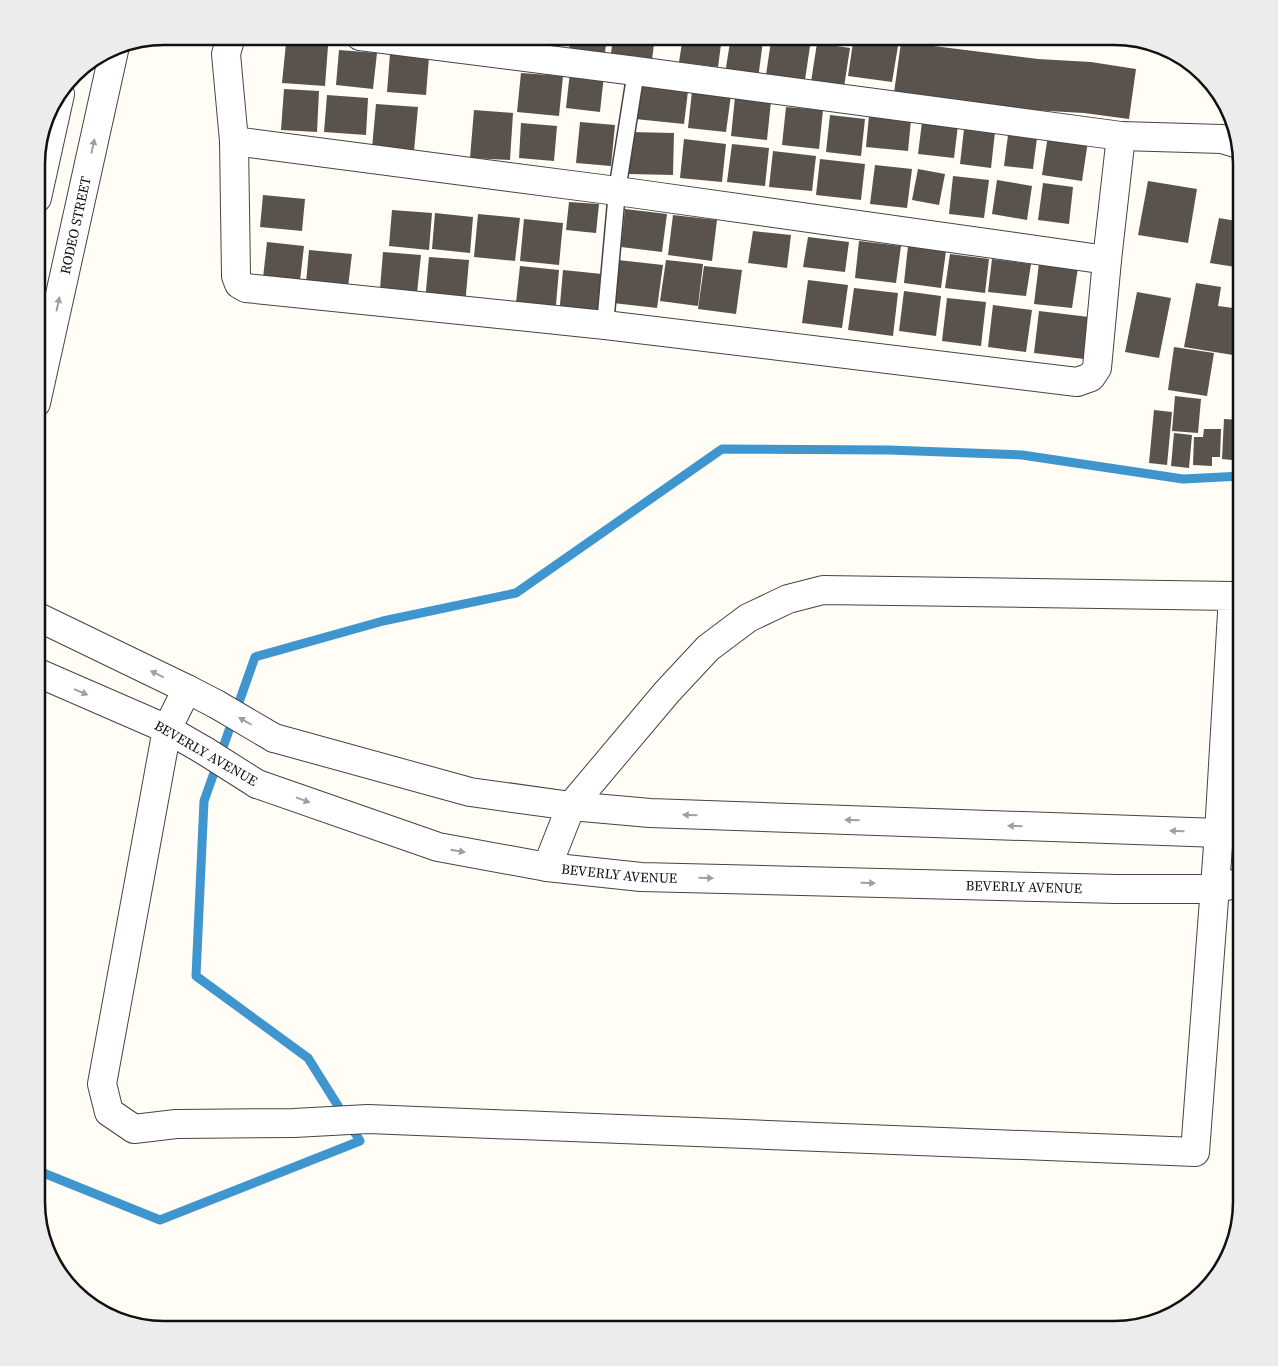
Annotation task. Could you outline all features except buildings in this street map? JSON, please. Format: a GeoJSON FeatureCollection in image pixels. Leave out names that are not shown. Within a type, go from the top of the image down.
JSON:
{"type":"FeatureCollection","features":[{"type":"Feature","properties":{"kind":"street"},"geometry":{"type":"LineString","coordinates":[[228,45],[226,54],[234,140],[236,276],[239,284],[246,288],[605,325],[1077,382],[1091,377],[1097,368],[1121,136]]}},
{"type":"Feature","properties":{"kind":"street"},"geometry":{"type":"LineString","coordinates":[[431,45],[1121,136],[1222,139],[1231,142]]}},
{"type":"Feature","properties":{"kind":"street","name":"RODEO STREET"},"geometry":{"type":"LineString","coordinates":[[45,363],[103,102],[107,59]]}},
{"type":"Feature","properties":{"kind":"street"},"geometry":{"type":"LineString","coordinates":[[67,95],[103,102]]}},
{"type":"Feature","properties":{"kind":"street"},"geometry":{"type":"LineString","coordinates":[[45,159],[55,116]]}},
{"type":"Feature","properties":{"kind":"street"},"geometry":{"type":"LineString","coordinates":[[234,140],[617,191],[1107,260]]}},
{"type":"Feature","properties":{"kind":"street"},"geometry":{"type":"LineString","coordinates":[[187,689],[167,729],[102,1084],[109,1112],[134,1129],[176,1124],[368,1120],[1195,1152],[1215,889],[1230,828],[1233,596],[823,590],[788,599],[748,618],[708,648],[667,692],[571,806],[547,867]]}},
{"type":"Feature","properties":{"kind":"street"},"geometry":{"type":"LineString","coordinates":[[45,620],[187,689],[274,738],[470,792],[571,806],[650,814],[1230,828]]}},
{"type":"Feature","properties":{"kind":"street","name":"BEVERLY AVENUE"},"geometry":{"type":"LineString","coordinates":[[45,676],[167,729],[257,784],[438,847],[547,867],[641,877],[1117,889],[1215,889],[1233,884]]}},
{"type":"Feature","properties":{"kind":"lane"},"geometry":{"type":"LineString","coordinates":[[605,325],[617,191],[636,71]]}},
{"type":"Feature","properties":{"kind":"waterway"},"geometry":{"type":"LineString","coordinates":[[45,1174],[160,1220],[360,1141],[308,1058],[196,976],[204,801],[255,657],[383,621],[516,593],[722,449],[889,450],[1022,455],[1183,479],[1233,476]]}}]}
